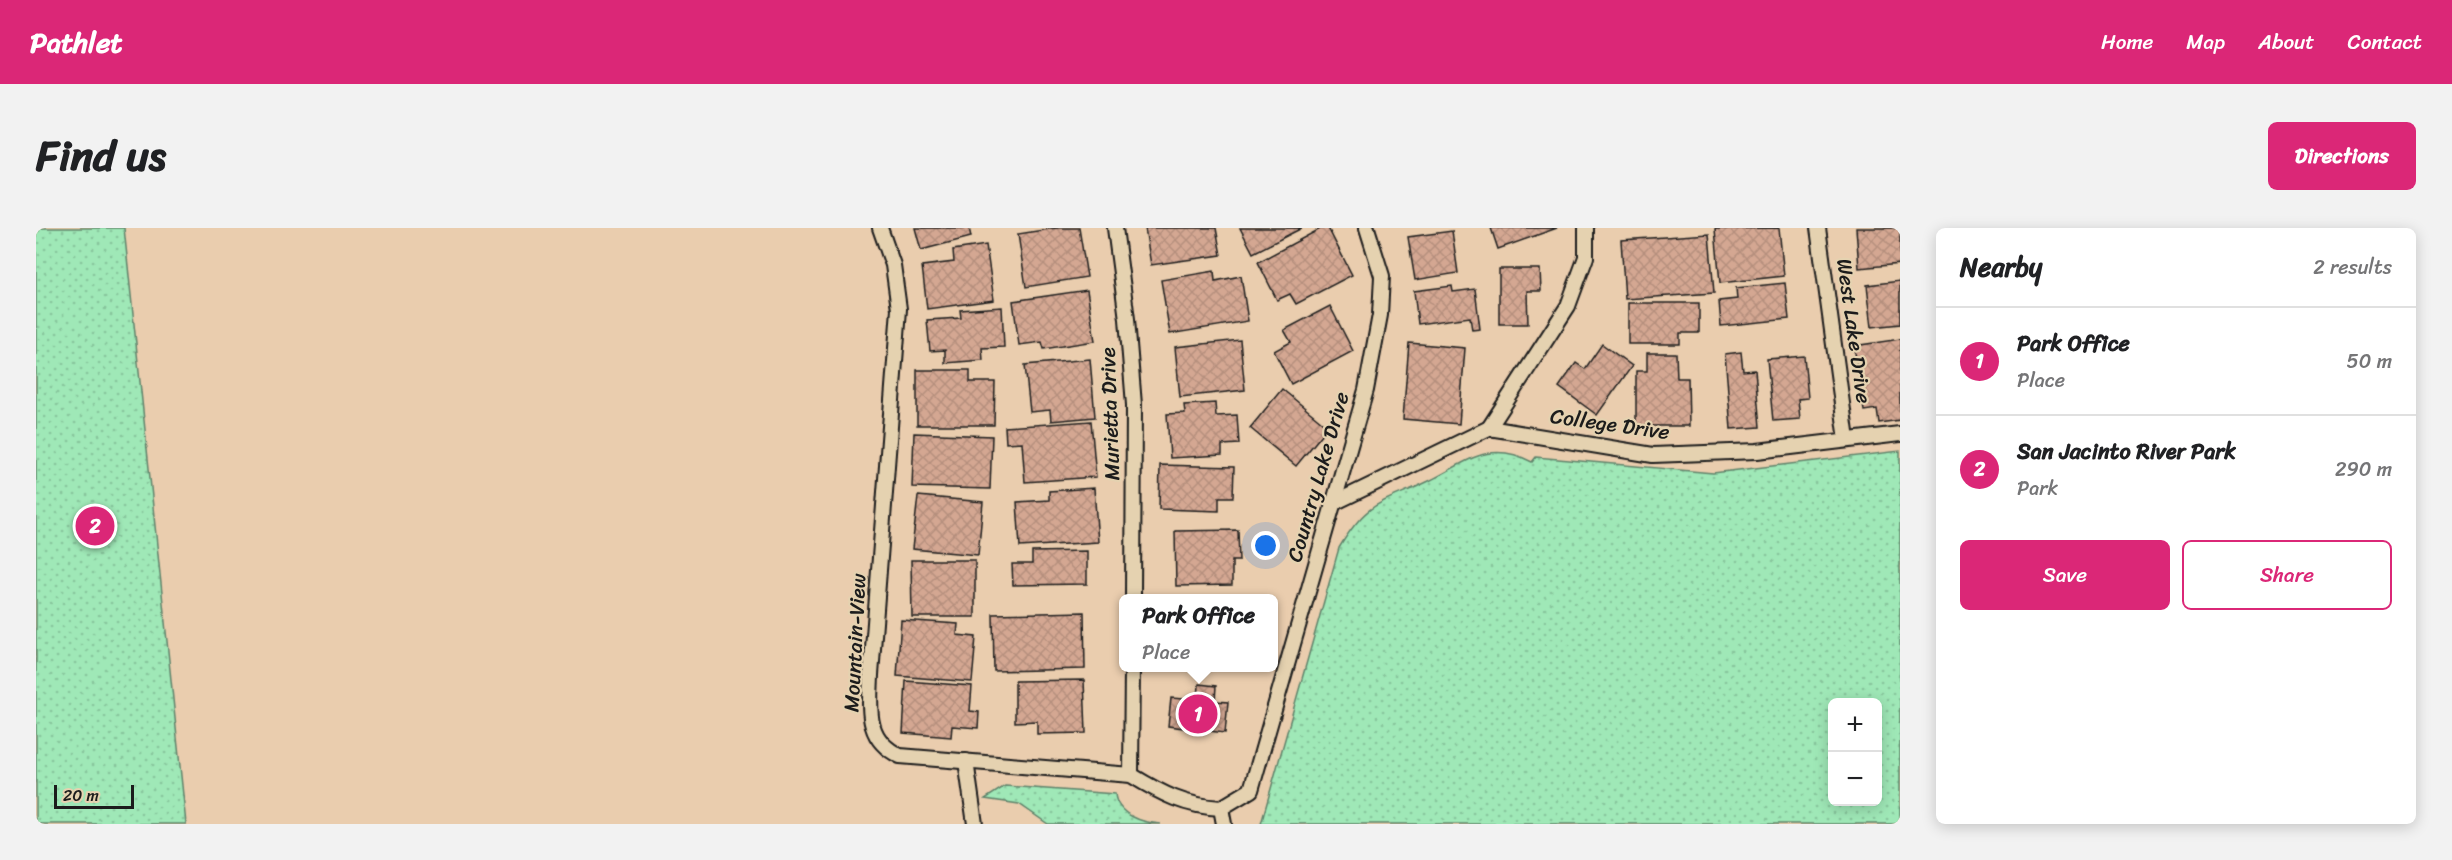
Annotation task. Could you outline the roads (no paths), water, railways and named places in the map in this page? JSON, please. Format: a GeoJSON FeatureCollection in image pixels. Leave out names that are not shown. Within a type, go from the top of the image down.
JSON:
{"type":"FeatureCollection","features":[{"type":"Feature","properties":{"kind":"lane","name":"Mountain-View"},"geometry":{"type":"LineString","coordinates":[[880,228],[893,265],[899,309],[870,713],[876,735],[885,748],[900,756],[1131,775],[1160,792],[1195,807],[1221,808]]}},
{"type":"Feature","properties":{"kind":"lane","name":"Murietta Drive"},"geometry":{"type":"LineString","coordinates":[[1115,228],[1127,319],[1134,405],[1133,594]]}},
{"type":"Feature","properties":{"kind":"lane","name":"Country Lake Drive"},"geometry":{"type":"LineString","coordinates":[[1221,808],[1251,790],[1366,390],[1380,315],[1383,276],[1367,228]]}},
{"type":"Feature","properties":{"kind":"lane"},"geometry":{"type":"LineString","coordinates":[[1332,504],[1490,428],[1568,306],[1586,257],[1586,228]]}},
{"type":"Feature","properties":{"kind":"lane","name":"West Lake Drive"},"geometry":{"type":"LineString","coordinates":[[1818,228],[1847,440]]}},
{"type":"Feature","properties":{"kind":"lane","name":"College Drive"},"geometry":{"type":"LineString","coordinates":[[1490,428],[1653,455],[1758,451],[1900,434]]}},
{"type":"Feature","properties":{"kind":"lane"},"geometry":{"type":"LineString","coordinates":[[1131,775],[1132,672]]}},
{"type":"Feature","properties":{"kind":"lane"},"geometry":{"type":"LineString","coordinates":[[966,761],[975,824]]}},
{"type":"Feature","properties":{"kind":"lane"},"geometry":{"type":"LineString","coordinates":[[1221,808],[1224,824]]}},
{"type":"Feature","properties":{"kind":"place","name":"San Jacinto River Park"},"geometry":{"type":"Point","coordinates":[95,526]}},
{"type":"Feature","properties":{"kind":"place","name":"Park Office"},"geometry":{"type":"Point","coordinates":[1198,714]}}]}
